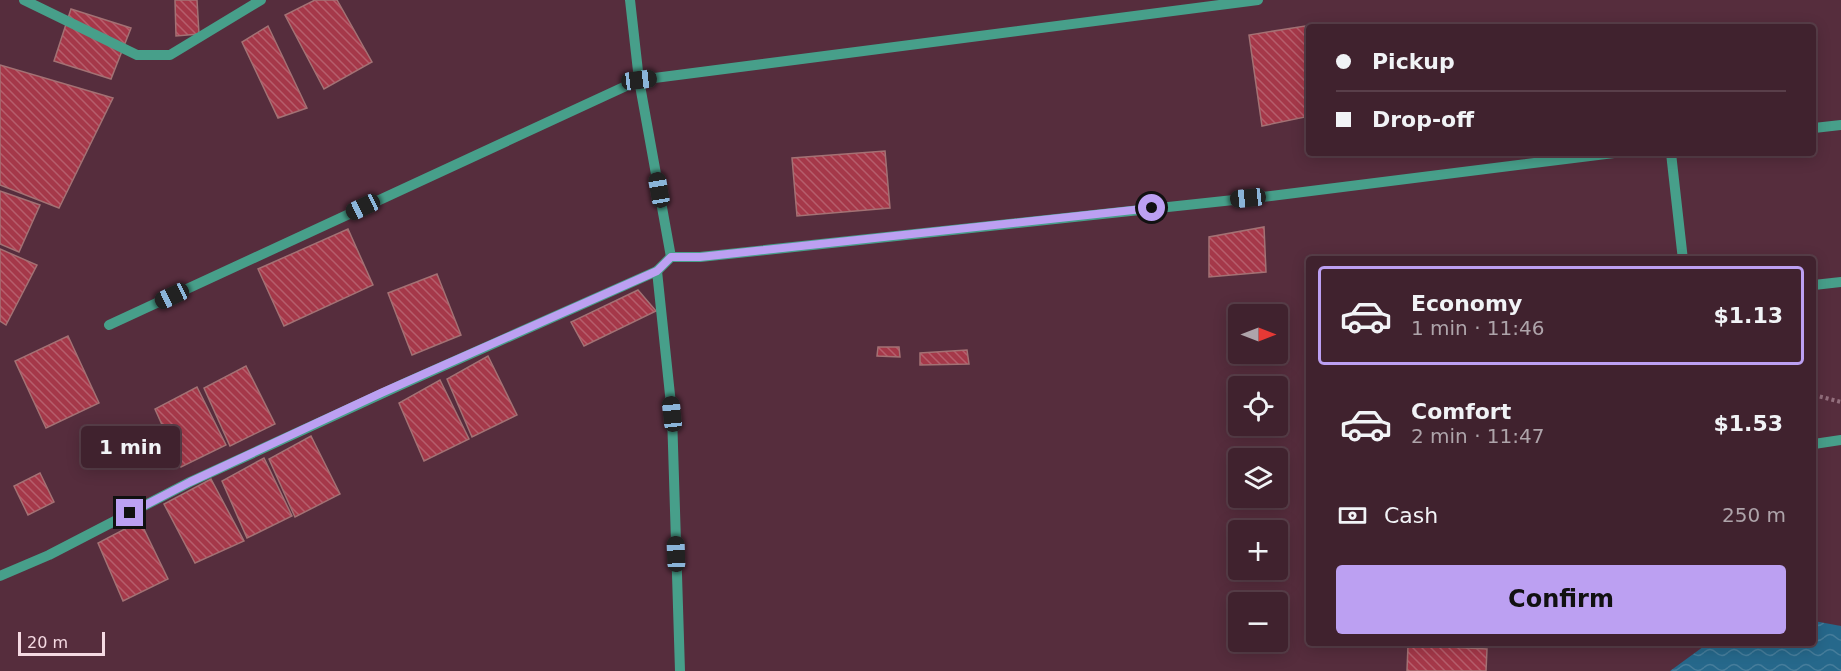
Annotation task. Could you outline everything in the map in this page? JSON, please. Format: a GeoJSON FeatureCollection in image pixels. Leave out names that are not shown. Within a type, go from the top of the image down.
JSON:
{"type":"FeatureCollection","features":[{"type":"Feature","properties":{"kind":"street"},"geometry":{"type":"LineString","coordinates":[[24,0],[137,55],[170,55],[261,0]]}},
{"type":"Feature","properties":{"kind":"street"},"geometry":{"type":"LineString","coordinates":[[630,0],[639,80],[671,257]]}},
{"type":"Feature","properties":{"kind":"street"},"geometry":{"type":"LineString","coordinates":[[109,325],[639,80],[1258,0]]}},
{"type":"Feature","properties":{"kind":"street"},"geometry":{"type":"LineString","coordinates":[[1816,128],[1841,125]]}},
{"type":"Feature","properties":{"kind":"street"},"geometry":{"type":"LineString","coordinates":[[0,576],[50,555],[190,482],[413,379],[657,271],[671,257],[700,257],[1271,196],[1590,156]]}},
{"type":"Feature","properties":{"kind":"street"},"geometry":{"type":"LineString","coordinates":[[1671,156],[1683,256]]}},
{"type":"Feature","properties":{"kind":"street"},"geometry":{"type":"LineString","coordinates":[[657,271],[672,414],[680,671]]}},
{"type":"Feature","properties":{"kind":"street"},"geometry":{"type":"LineString","coordinates":[[1816,285],[1841,282]]}},
{"type":"Feature","properties":{"kind":"street"},"geometry":{"type":"LineString","coordinates":[[1816,444],[1841,440]]}},
{"type":"Feature","properties":{"kind":"path"},"geometry":{"type":"LineString","coordinates":[[1816,396],[1841,402]]}},
{"type":"Feature","properties":{"kind":"water"},"geometry":{"type":"Polygon","coordinates":[[[1816,621],[1841,626],[1841,671],[1670,671],[1704,646],[1816,646],[1816,621]]]}},
{"type":"Feature","properties":{"kind":"building"},"geometry":{"type":"Polygon","coordinates":[[[175,0],[197,0],[199,34],[176,36],[175,0]]]}},
{"type":"Feature","properties":{"kind":"building"},"geometry":{"type":"Polygon","coordinates":[[[315,0],[337,0],[372,62],[324,89],[285,15],[315,0]]]}},
{"type":"Feature","properties":{"kind":"building"},"geometry":{"type":"Polygon","coordinates":[[[71,9],[131,28],[111,79],[54,61],[71,9]]]}},
{"type":"Feature","properties":{"kind":"building"},"geometry":{"type":"Polygon","coordinates":[[[268,26],[307,108],[278,118],[242,42],[268,26]]]}},
{"type":"Feature","properties":{"kind":"building"},"geometry":{"type":"Polygon","coordinates":[[[1305,26],[1306,117],[1262,126],[1249,35],[1305,26]]]}},
{"type":"Feature","properties":{"kind":"building"},"geometry":{"type":"Polygon","coordinates":[[[0,65],[113,98],[59,208],[0,185],[0,65]]]}},
{"type":"Feature","properties":{"kind":"building"},"geometry":{"type":"Polygon","coordinates":[[[885,151],[890,208],[797,216],[792,158],[885,151]]]}},
{"type":"Feature","properties":{"kind":"building"},"geometry":{"type":"Polygon","coordinates":[[[0,191],[40,205],[19,252],[0,244],[0,191]]]}},
{"type":"Feature","properties":{"kind":"building"},"geometry":{"type":"Polygon","coordinates":[[[1264,227],[1266,272],[1209,277],[1209,237],[1264,227]]]}},
{"type":"Feature","properties":{"kind":"building"},"geometry":{"type":"Polygon","coordinates":[[[348,229],[373,285],[284,326],[258,269],[348,229]]]}},
{"type":"Feature","properties":{"kind":"building"},"geometry":{"type":"Polygon","coordinates":[[[0,249],[37,265],[6,325],[0,321],[0,249]]]}},
{"type":"Feature","properties":{"kind":"building"},"geometry":{"type":"Polygon","coordinates":[[[437,274],[461,335],[412,355],[388,293],[437,274]]]}},
{"type":"Feature","properties":{"kind":"building"},"geometry":{"type":"Polygon","coordinates":[[[638,290],[656,311],[584,346],[571,322],[638,290]]]}},
{"type":"Feature","properties":{"kind":"building"},"geometry":{"type":"Polygon","coordinates":[[[68,336],[99,403],[46,428],[15,361],[68,336]]]}},
{"type":"Feature","properties":{"kind":"building"},"geometry":{"type":"Polygon","coordinates":[[[878,347],[899,347],[900,357],[877,356],[878,347]]]}},
{"type":"Feature","properties":{"kind":"building"},"geometry":{"type":"Polygon","coordinates":[[[967,350],[969,364],[920,365],[920,353],[967,350]]]}},
{"type":"Feature","properties":{"kind":"building"},"geometry":{"type":"Polygon","coordinates":[[[488,356],[517,415],[472,437],[447,379],[488,356]]]}},
{"type":"Feature","properties":{"kind":"building"},"geometry":{"type":"Polygon","coordinates":[[[246,366],[275,424],[230,446],[204,388],[246,366]]]}},
{"type":"Feature","properties":{"kind":"building"},"geometry":{"type":"Polygon","coordinates":[[[440,380],[469,439],[424,461],[399,403],[440,380]]]}},
{"type":"Feature","properties":{"kind":"building"},"geometry":{"type":"Polygon","coordinates":[[[197,387],[226,445],[181,467],[155,409],[197,387]]]}},
{"type":"Feature","properties":{"kind":"building"},"geometry":{"type":"Polygon","coordinates":[[[311,436],[340,494],[295,517],[269,459],[311,436]]]}},
{"type":"Feature","properties":{"kind":"building"},"geometry":{"type":"Polygon","coordinates":[[[264,458],[292,516],[247,538],[222,481],[264,458]]]}},
{"type":"Feature","properties":{"kind":"building"},"geometry":{"type":"Polygon","coordinates":[[[40,473],[54,502],[28,515],[14,486],[40,473]]]}},
{"type":"Feature","properties":{"kind":"building"},"geometry":{"type":"Polygon","coordinates":[[[211,479],[244,541],[195,563],[164,504],[211,479]]]}},
{"type":"Feature","properties":{"kind":"building"},"geometry":{"type":"Polygon","coordinates":[[[140,521],[168,579],[123,601],[98,543],[140,521]]]}},
{"type":"Feature","properties":{"kind":"building"},"geometry":{"type":"Polygon","coordinates":[[[1408,646],[1487,649],[1486,671],[1407,671],[1408,646]]]}},
{"type":"Feature","properties":{"kind":"route"},"geometry":{"type":"LineString","coordinates":[[130,513],[190,482],[381,393],[657,271],[671,257],[700,257],[1152,208]]}}]}
